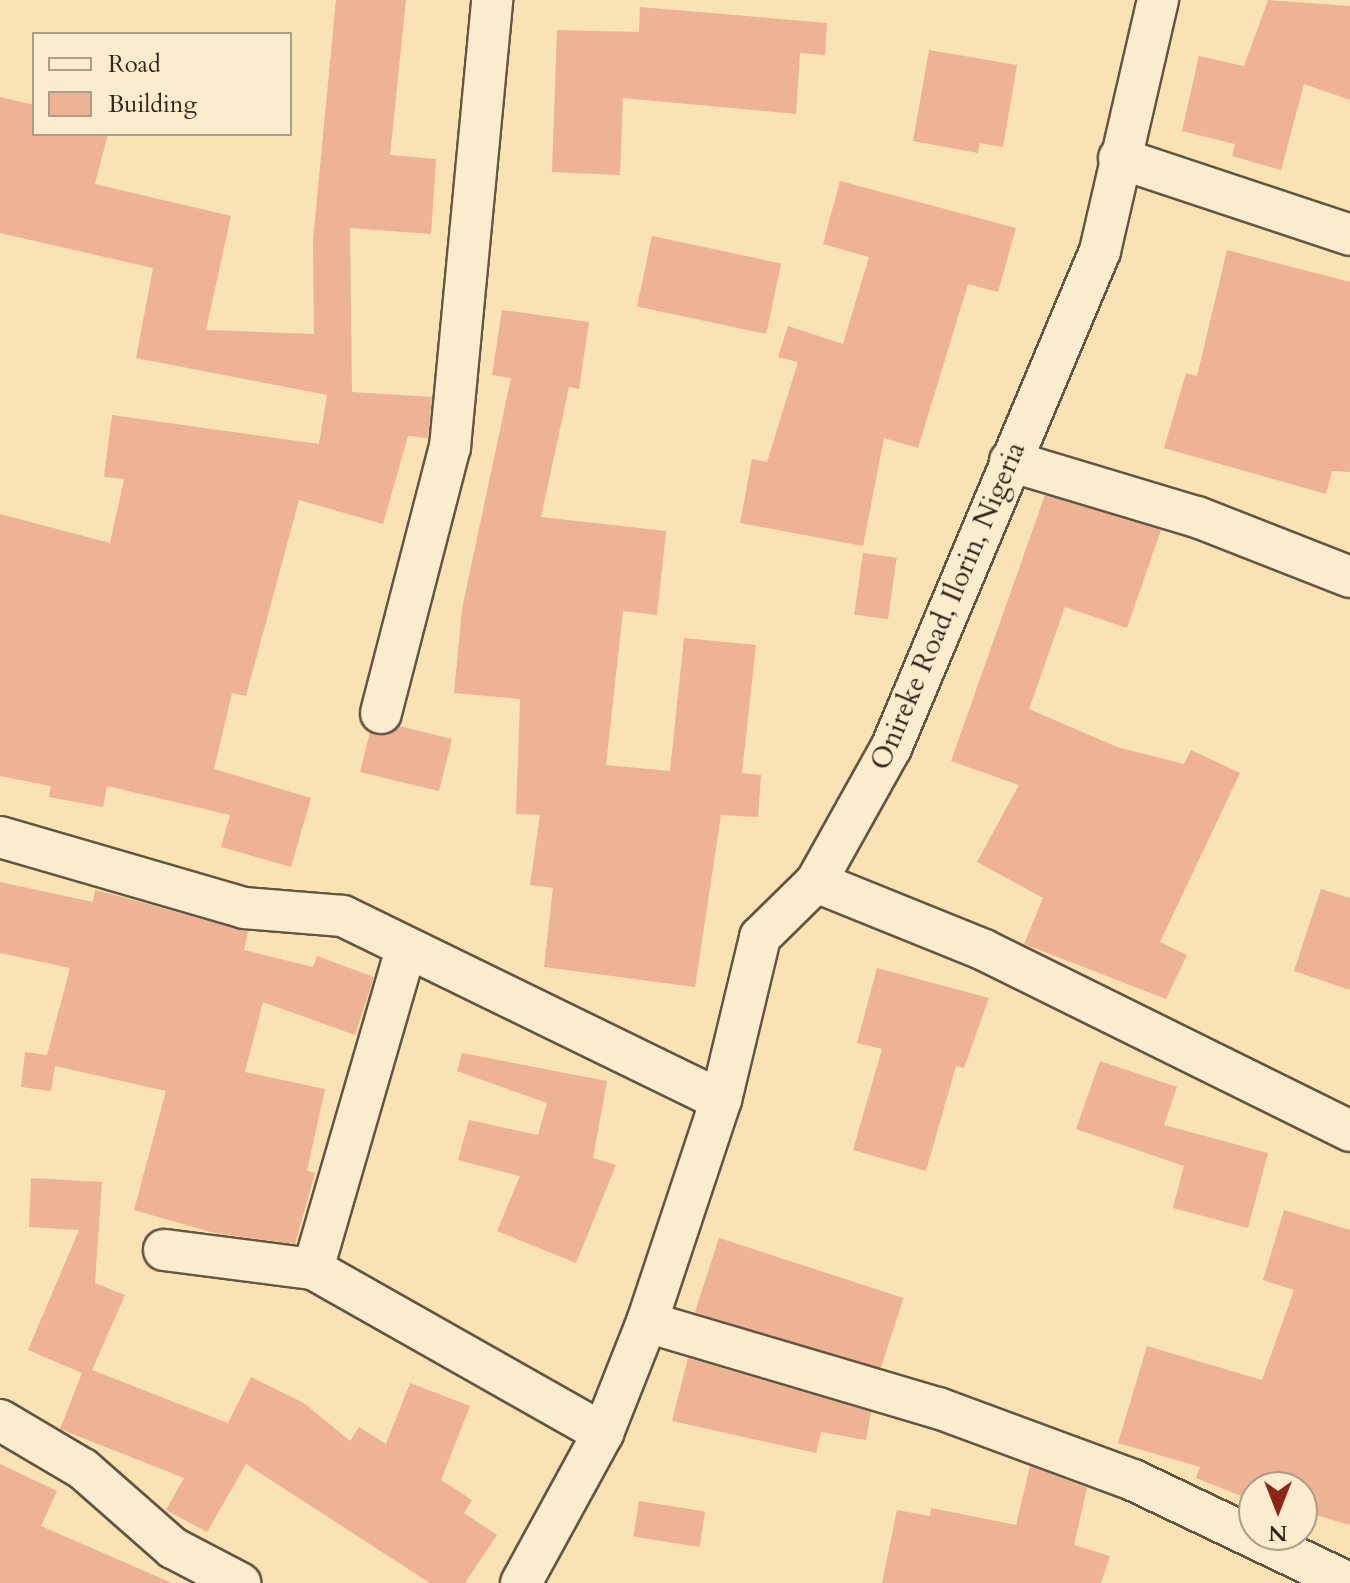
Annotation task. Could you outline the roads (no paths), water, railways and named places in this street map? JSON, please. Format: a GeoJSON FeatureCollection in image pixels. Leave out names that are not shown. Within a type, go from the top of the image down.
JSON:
{"type":"FeatureCollection","features":[{"type":"Feature","properties":{"kind":"street"},"geometry":{"type":"LineString","coordinates":[[381,713],[450,447],[492,0]]}},
{"type":"Feature","properties":{"kind":"street","name":"Onireke Road, Ilorin, Nigeria"},"geometry":{"type":"LineString","coordinates":[[521,1583],[603,1433],[647,1322],[721,1100],[760,937],[816,882],[891,748],[1100,251],[1119,158],[1158,0]]}},
{"type":"Feature","properties":{"kind":"street"},"geometry":{"type":"LineString","coordinates":[[1119,158],[1350,235]]}},
{"type":"Feature","properties":{"kind":"street"},"geometry":{"type":"LineString","coordinates":[[1010,461],[1197,517],[1350,577]]}},
{"type":"Feature","properties":{"kind":"street"},"geometry":{"type":"LineString","coordinates":[[0,837],[244,908],[343,916],[721,1100]]}},
{"type":"Feature","properties":{"kind":"street"},"geometry":{"type":"LineString","coordinates":[[816,882],[984,950],[1350,1131]]}},
{"type":"Feature","properties":{"kind":"street"},"geometry":{"type":"LineString","coordinates":[[313,1269],[406,949]]}},
{"type":"Feature","properties":{"kind":"street"},"geometry":{"type":"LineString","coordinates":[[164,1250],[313,1269],[603,1433]]}},
{"type":"Feature","properties":{"kind":"street"},"geometry":{"type":"LineString","coordinates":[[647,1322],[938,1408],[1088,1463],[1349,1583]]}},
{"type":"Feature","properties":{"kind":"street"},"geometry":{"type":"LineString","coordinates":[[0,1420],[83,1469],[173,1548],[240,1583]]}}]}
